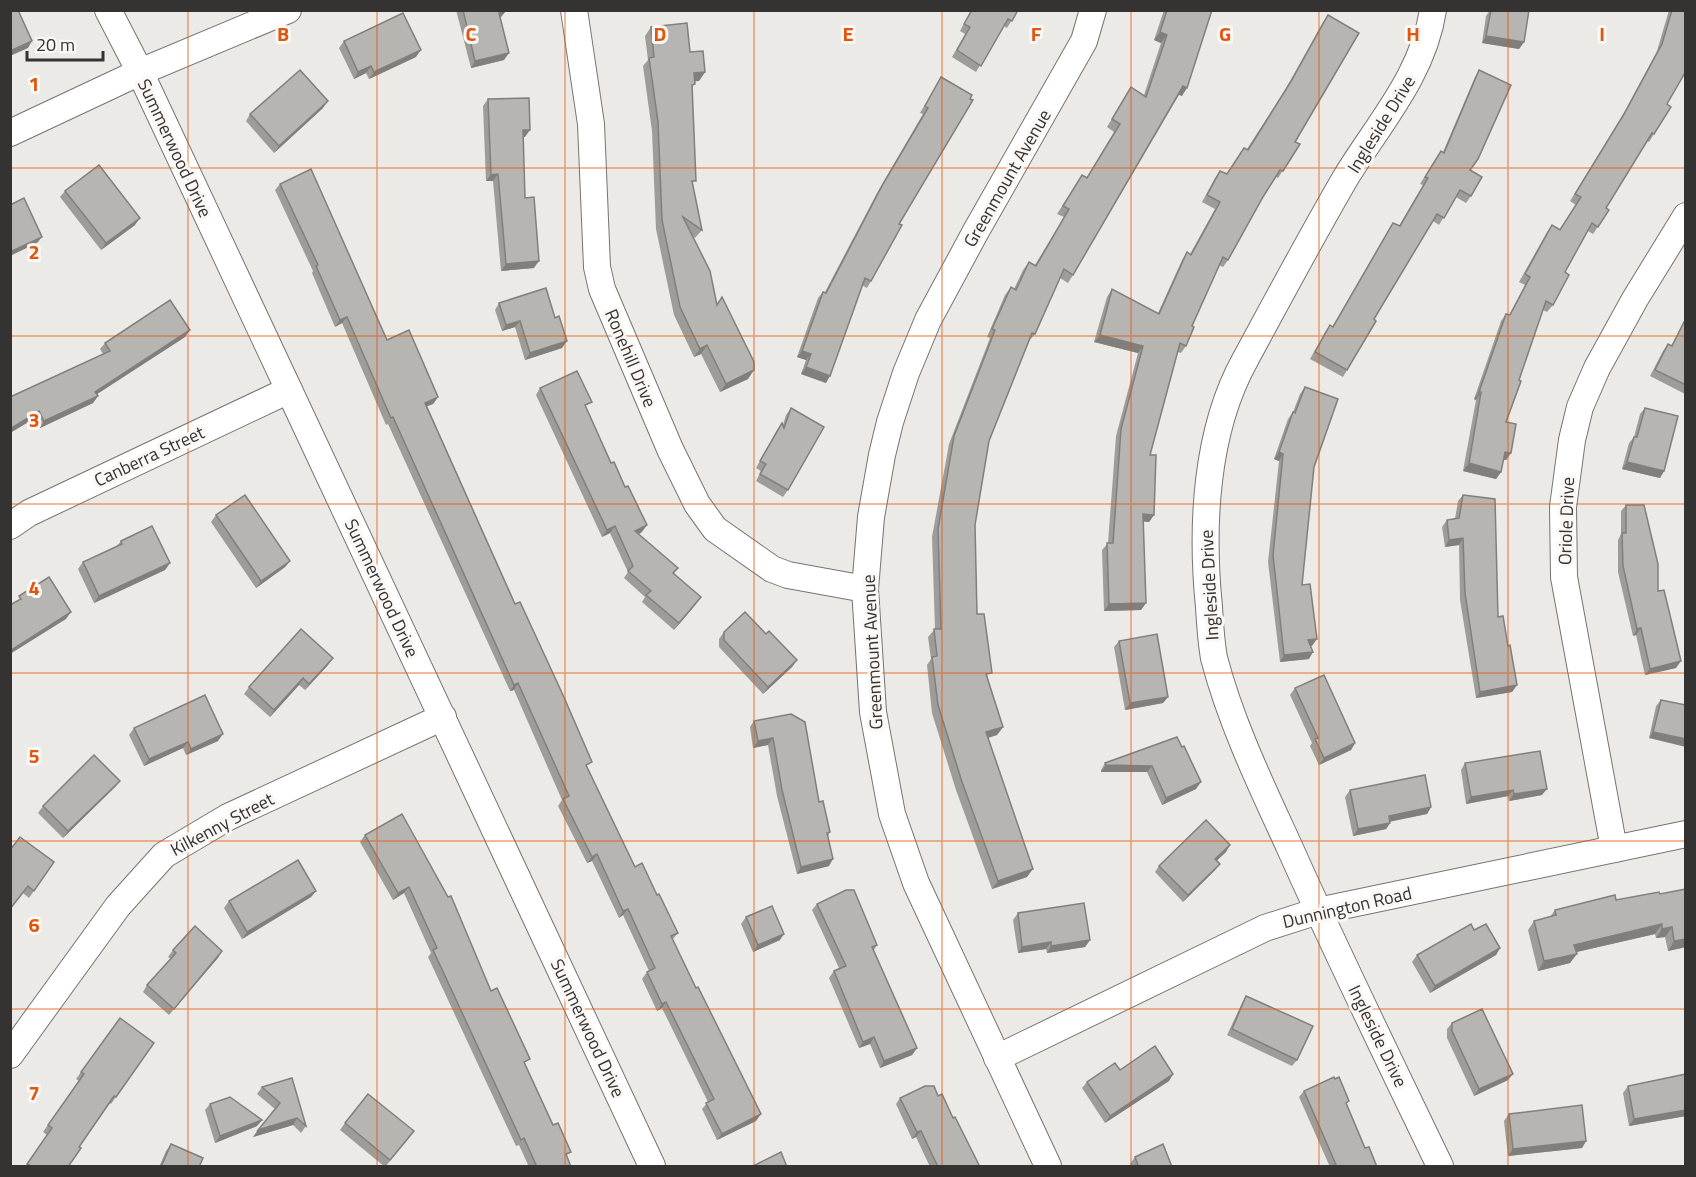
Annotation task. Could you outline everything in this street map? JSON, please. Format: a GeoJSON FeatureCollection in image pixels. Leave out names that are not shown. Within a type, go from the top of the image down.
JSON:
{"type":"FeatureCollection","features":[{"type":"Feature","properties":{"kind":"street","name":"Summerwood Drive"},"geometry":{"type":"LineString","coordinates":[[108,10],[140,72],[652,1167]]}},
{"type":"Feature","properties":{"kind":"street"},"geometry":{"type":"LineString","coordinates":[[10,133],[140,72],[288,10]]}},
{"type":"Feature","properties":{"kind":"street","name":"Ronehill Drive"},"geometry":{"type":"LineString","coordinates":[[574,10],[591,124],[597,267],[602,289],[670,450],[697,504],[715,529],[772,568],[788,575],[865,589]]}},
{"type":"Feature","properties":{"kind":"street","name":"Greenmount Avenue"},"geometry":{"type":"LineString","coordinates":[[1047,1167],[916,883],[892,814],[873,712],[865,589],[871,517],[882,455],[906,373],[928,320],[1084,40],[1093,10]]}},
{"type":"Feature","properties":{"kind":"street","name":"Ingleside Drive"},"geometry":{"type":"LineString","coordinates":[[1433,10],[1430,33],[1412,77],[1347,177],[1238,372],[1221,420],[1212,463],[1205,522],[1205,569],[1214,656],[1236,727],[1318,911],[1440,1167]]}},
{"type":"Feature","properties":{"kind":"street","name":"Oriole Drive"},"geometry":{"type":"LineString","coordinates":[[1614,849],[1564,577],[1563,507],[1572,440],[1580,407],[1588,387],[1635,299],[1686,216]]}},
{"type":"Feature","properties":{"kind":"street","name":"Canberra Street"},"geometry":{"type":"LineString","coordinates":[[10,526],[29,513],[289,390]]}},
{"type":"Feature","properties":{"kind":"street","name":"Kilkenny Street"},"geometry":{"type":"LineString","coordinates":[[10,1055],[118,906],[164,855],[228,817],[443,717]]}},
{"type":"Feature","properties":{"kind":"street","name":"Dunnington Road"},"geometry":{"type":"LineString","coordinates":[[997,1058],[1265,928],[1318,911],[1686,834]]}},
{"type":"Feature","properties":{"kind":"building"},"geometry":{"type":"Polygon","coordinates":[[[10,10],[18,10],[32,41],[10,51],[10,10]]]}},
{"type":"Feature","properties":{"kind":"building"},"geometry":{"type":"Polygon","coordinates":[[[463,10],[506,10],[499,13],[509,53],[475,61],[463,10]]]}},
{"type":"Feature","properties":{"kind":"building"},"geometry":{"type":"Polygon","coordinates":[[[972,10],[1018,10],[1012,21],[1008,19],[981,66],[957,50],[970,27],[964,24],[972,10]]]}},
{"type":"Feature","properties":{"kind":"building"},"geometry":{"type":"Polygon","coordinates":[[[1167,10],[1212,10],[1187,88],[1183,86],[1073,275],[1064,269],[1035,334],[1032,333],[989,441],[975,525],[977,614],[984,614],[992,673],[986,674],[1003,727],[986,732],[1033,869],[998,881],[962,782],[938,705],[932,657],[937,656],[934,629],[941,629],[938,529],[954,436],[995,330],[992,329],[1011,287],[1016,290],[1029,262],[1036,266],[1069,209],[1063,206],[1082,175],[1087,178],[1120,124],[1112,119],[1131,87],[1146,97],[1167,35],[1160,32],[1167,10]]]}},
{"type":"Feature","properties":{"kind":"building"},"geometry":{"type":"Polygon","coordinates":[[[1491,10],[1529,10],[1524,42],[1486,36],[1491,10]]]}},
{"type":"Feature","properties":{"kind":"building"},"geometry":{"type":"Polygon","coordinates":[[[1672,10],[1686,10],[1686,71],[1667,104],[1671,107],[1654,134],[1652,133],[1606,208],[1609,210],[1598,227],[1592,223],[1565,272],[1569,275],[1553,305],[1546,301],[1506,422],[1516,424],[1511,453],[1505,452],[1501,472],[1469,463],[1481,392],[1479,392],[1506,314],[1510,315],[1530,277],[1525,274],[1552,225],[1560,230],[1581,197],[1575,194],[1624,114],[1662,44],[1672,10]]]}},
{"type":"Feature","properties":{"kind":"building"},"geometry":{"type":"Polygon","coordinates":[[[403,13],[421,50],[374,72],[371,66],[358,72],[344,41],[403,13]]]}},
{"type":"Feature","properties":{"kind":"building"},"geometry":{"type":"Polygon","coordinates":[[[1328,15],[1359,33],[1295,142],[1300,144],[1263,197],[1228,260],[1223,257],[1192,326],[1194,327],[1186,346],[1180,343],[1150,455],[1156,455],[1154,515],[1143,514],[1146,603],[1109,604],[1107,543],[1113,543],[1121,429],[1143,346],[1100,335],[1112,289],[1159,314],[1187,252],[1191,255],[1220,202],[1207,195],[1220,171],[1227,174],[1244,148],[1248,150],[1290,83],[1328,15]]]}},
{"type":"Feature","properties":{"kind":"building"},"geometry":{"type":"Polygon","coordinates":[[[687,23],[690,52],[703,51],[705,72],[694,73],[695,84],[692,85],[696,181],[692,181],[702,230],[683,217],[710,271],[717,305],[722,297],[754,362],[754,370],[726,384],[707,345],[700,349],[680,307],[662,220],[658,122],[649,58],[654,57],[651,27],[687,23]]]}},
{"type":"Feature","properties":{"kind":"building"},"geometry":{"type":"Polygon","coordinates":[[[300,70],[328,101],[279,146],[250,114],[300,70]]]}},
{"type":"Feature","properties":{"kind":"building"},"geometry":{"type":"Polygon","coordinates":[[[1479,70],[1511,85],[1478,159],[1470,170],[1482,177],[1471,196],[1460,190],[1444,218],[1437,214],[1374,319],[1376,321],[1347,370],[1315,352],[1330,325],[1333,327],[1393,223],[1400,226],[1428,178],[1425,177],[1441,151],[1444,153],[1479,70]]]}},
{"type":"Feature","properties":{"kind":"building"},"geometry":{"type":"Polygon","coordinates":[[[941,77],[972,95],[970,99],[973,100],[899,224],[902,225],[871,281],[865,278],[830,376],[806,367],[811,354],[802,351],[823,292],[826,293],[883,184],[928,108],[925,106],[941,77]]]}},
{"type":"Feature","properties":{"kind":"building"},"geometry":{"type":"Polygon","coordinates":[[[529,98],[530,130],[523,130],[525,198],[534,197],[539,261],[506,264],[498,174],[491,175],[488,99],[529,98]]]}},
{"type":"Feature","properties":{"kind":"building"},"geometry":{"type":"Polygon","coordinates":[[[99,165],[140,218],[106,243],[65,191],[99,165]]]}},
{"type":"Feature","properties":{"kind":"building"},"geometry":{"type":"Polygon","coordinates":[[[311,169],[387,340],[409,330],[438,397],[425,403],[515,604],[520,602],[563,695],[592,762],[586,765],[635,867],[642,863],[657,895],[659,894],[678,933],[671,936],[761,1114],[722,1134],[706,1103],[714,1099],[666,1002],[662,1004],[647,972],[655,968],[628,909],[623,911],[597,854],[592,857],[563,799],[569,796],[518,683],[514,685],[347,317],[340,320],[316,266],[318,265],[280,184],[311,169]]]}},
{"type":"Feature","properties":{"kind":"building"},"geometry":{"type":"Polygon","coordinates":[[[24,198],[42,237],[10,252],[10,205],[24,198]]]}},
{"type":"Feature","properties":{"kind":"building"},"geometry":{"type":"Polygon","coordinates":[[[546,288],[555,318],[559,316],[567,341],[530,353],[520,321],[506,325],[499,303],[546,288]]]}},
{"type":"Feature","properties":{"kind":"building"},"geometry":{"type":"Polygon","coordinates":[[[170,300],[190,330],[95,392],[98,396],[44,421],[39,411],[10,429],[10,397],[110,351],[105,343],[170,300]]]}},
{"type":"Feature","properties":{"kind":"building"},"geometry":{"type":"Polygon","coordinates":[[[1684,322],[1686,323],[1686,385],[1655,370],[1668,344],[1672,346],[1684,322]]]}},
{"type":"Feature","properties":{"kind":"building"},"geometry":{"type":"Polygon","coordinates":[[[577,371],[592,402],[585,405],[611,463],[614,462],[625,487],[628,486],[647,525],[635,531],[678,568],[673,573],[701,597],[679,623],[646,595],[651,591],[628,571],[633,566],[615,526],[607,530],[540,388],[577,371]]]}},
{"type":"Feature","properties":{"kind":"building"},"geometry":{"type":"Polygon","coordinates":[[[1305,387],[1338,399],[1314,467],[1302,585],[1310,584],[1317,639],[1308,640],[1313,652],[1284,655],[1273,555],[1283,454],[1279,452],[1293,412],[1295,413],[1305,387]]]}},
{"type":"Feature","properties":{"kind":"building"},"geometry":{"type":"Polygon","coordinates":[[[791,408],[824,427],[788,490],[760,474],[766,464],[760,461],[782,423],[784,428],[791,408]]]}},
{"type":"Feature","properties":{"kind":"building"},"geometry":{"type":"Polygon","coordinates":[[[1645,408],[1678,416],[1664,471],[1627,462],[1645,408]]]}},
{"type":"Feature","properties":{"kind":"building"},"geometry":{"type":"Polygon","coordinates":[[[245,495],[290,561],[261,581],[216,515],[245,495]]]}},
{"type":"Feature","properties":{"kind":"building"},"geometry":{"type":"Polygon","coordinates":[[[1463,495],[1495,499],[1498,617],[1503,616],[1517,685],[1480,692],[1465,593],[1463,538],[1449,540],[1447,520],[1459,518],[1463,495]]]}},
{"type":"Feature","properties":{"kind":"building"},"geometry":{"type":"Polygon","coordinates":[[[1626,505],[1644,505],[1658,564],[1658,591],[1664,590],[1681,661],[1650,669],[1641,628],[1637,629],[1623,566],[1622,533],[1626,533],[1626,505]]]}},
{"type":"Feature","properties":{"kind":"building"},"geometry":{"type":"Polygon","coordinates":[[[152,526],[170,563],[99,596],[83,562],[122,544],[121,541],[152,526]]]}},
{"type":"Feature","properties":{"kind":"building"},"geometry":{"type":"Polygon","coordinates":[[[49,577],[71,612],[10,651],[10,605],[21,599],[19,596],[49,577]]]}},
{"type":"Feature","properties":{"kind":"building"},"geometry":{"type":"Polygon","coordinates":[[[745,612],[766,634],[769,631],[797,660],[768,687],[724,640],[724,632],[745,612]]]}},
{"type":"Feature","properties":{"kind":"building"},"geometry":{"type":"Polygon","coordinates":[[[301,629],[333,658],[309,684],[303,678],[274,710],[249,687],[301,629]]]}},
{"type":"Feature","properties":{"kind":"building"},"geometry":{"type":"Polygon","coordinates":[[[1157,634],[1168,697],[1130,703],[1119,641],[1157,634]]]}},
{"type":"Feature","properties":{"kind":"building"},"geometry":{"type":"Polygon","coordinates":[[[1324,675],[1355,743],[1324,758],[1315,739],[1318,738],[1295,688],[1324,675]]]}},
{"type":"Feature","properties":{"kind":"building"},"geometry":{"type":"Polygon","coordinates":[[[205,695],[223,734],[191,749],[188,742],[149,759],[134,728],[205,695]]]}},
{"type":"Feature","properties":{"kind":"building"},"geometry":{"type":"Polygon","coordinates":[[[1661,700],[1686,705],[1686,739],[1653,732],[1661,700]]]}},
{"type":"Feature","properties":{"kind":"building"},"geometry":{"type":"Polygon","coordinates":[[[791,714],[805,722],[819,802],[823,801],[830,832],[827,833],[833,859],[801,867],[782,790],[773,738],[758,741],[754,721],[791,714]]]}},
{"type":"Feature","properties":{"kind":"building"},"geometry":{"type":"Polygon","coordinates":[[[1177,737],[1182,747],[1184,746],[1201,782],[1166,798],[1152,766],[1106,765],[1105,763],[1177,737]]]}},
{"type":"Feature","properties":{"kind":"building"},"geometry":{"type":"Polygon","coordinates":[[[1540,751],[1547,789],[1514,794],[1513,790],[1471,797],[1465,763],[1540,751]]]}},
{"type":"Feature","properties":{"kind":"building"},"geometry":{"type":"Polygon","coordinates":[[[94,755],[120,781],[68,831],[43,806],[94,755]]]}},
{"type":"Feature","properties":{"kind":"building"},"geometry":{"type":"Polygon","coordinates":[[[1425,775],[1431,807],[1389,816],[1390,823],[1358,829],[1350,790],[1425,775]]]}},
{"type":"Feature","properties":{"kind":"building"},"geometry":{"type":"Polygon","coordinates":[[[402,814],[448,897],[451,896],[491,991],[497,988],[530,1059],[524,1062],[553,1125],[558,1123],[571,1152],[566,1154],[571,1167],[537,1167],[524,1138],[521,1140],[433,950],[437,948],[409,887],[398,893],[365,835],[402,814]]]}},
{"type":"Feature","properties":{"kind":"building"},"geometry":{"type":"Polygon","coordinates":[[[1206,820],[1230,845],[1215,859],[1220,864],[1188,895],[1159,866],[1206,820]]]}},
{"type":"Feature","properties":{"kind":"building"},"geometry":{"type":"Polygon","coordinates":[[[20,837],[54,862],[34,891],[28,886],[10,909],[10,850],[20,837]]]}},
{"type":"Feature","properties":{"kind":"building"},"geometry":{"type":"Polygon","coordinates":[[[298,860],[316,891],[247,932],[229,901],[298,860]]]}},
{"type":"Feature","properties":{"kind":"building"},"geometry":{"type":"Polygon","coordinates":[[[1686,889],[1686,939],[1674,941],[1672,927],[1662,929],[1662,924],[1574,945],[1577,954],[1544,961],[1534,921],[1556,915],[1555,910],[1615,895],[1616,900],[1686,889]]]}},
{"type":"Feature","properties":{"kind":"building"},"geometry":{"type":"Polygon","coordinates":[[[846,890],[854,890],[877,945],[872,947],[917,1048],[884,1061],[874,1037],[863,1042],[834,971],[846,966],[817,904],[846,890]]]}},
{"type":"Feature","properties":{"kind":"building"},"geometry":{"type":"Polygon","coordinates":[[[1084,903],[1090,940],[1051,946],[1051,942],[1022,947],[1018,913],[1084,903]]]}},
{"type":"Feature","properties":{"kind":"building"},"geometry":{"type":"Polygon","coordinates":[[[772,906],[784,934],[758,945],[746,917],[772,906]]]}},
{"type":"Feature","properties":{"kind":"building"},"geometry":{"type":"Polygon","coordinates":[[[1471,924],[1474,930],[1486,924],[1500,948],[1435,986],[1417,955],[1471,924]]]}},
{"type":"Feature","properties":{"kind":"building"},"geometry":{"type":"Polygon","coordinates":[[[195,926],[222,951],[174,1009],[147,985],[176,953],[173,950],[195,926]]]}},
{"type":"Feature","properties":{"kind":"building"},"geometry":{"type":"Polygon","coordinates":[[[1246,996],[1313,1026],[1297,1060],[1232,1029],[1246,996]]]}},
{"type":"Feature","properties":{"kind":"building"},"geometry":{"type":"Polygon","coordinates":[[[1482,1009],[1513,1074],[1479,1089],[1452,1031],[1452,1023],[1482,1009]]]}},
{"type":"Feature","properties":{"kind":"building"},"geometry":{"type":"Polygon","coordinates":[[[120,1018],[154,1043],[116,1097],[114,1096],[68,1167],[30,1167],[27,1164],[52,1128],[48,1125],[84,1074],[81,1072],[120,1018]]]}},
{"type":"Feature","properties":{"kind":"building"},"geometry":{"type":"Polygon","coordinates":[[[1155,1046],[1173,1074],[1110,1116],[1087,1082],[1115,1063],[1120,1070],[1155,1046]]]}},
{"type":"Feature","properties":{"kind":"building"},"geometry":{"type":"Polygon","coordinates":[[[1686,1074],[1686,1110],[1634,1119],[1628,1086],[1686,1074]]]}},
{"type":"Feature","properties":{"kind":"building"},"geometry":{"type":"Polygon","coordinates":[[[1334,1077],[1335,1079],[1339,1077],[1349,1101],[1346,1103],[1365,1148],[1369,1147],[1377,1167],[1337,1167],[1304,1091],[1334,1077]]]}},
{"type":"Feature","properties":{"kind":"building"},"geometry":{"type":"Polygon","coordinates":[[[292,1078],[306,1126],[297,1118],[258,1130],[280,1103],[262,1087],[292,1078]]]}},
{"type":"Feature","properties":{"kind":"building"},"geometry":{"type":"Polygon","coordinates":[[[925,1086],[934,1086],[938,1096],[942,1094],[980,1167],[938,1167],[921,1131],[917,1132],[900,1098],[925,1086]]]}},
{"type":"Feature","properties":{"kind":"building"},"geometry":{"type":"Polygon","coordinates":[[[368,1094],[414,1131],[390,1160],[345,1123],[368,1094]]]}},
{"type":"Feature","properties":{"kind":"building"},"geometry":{"type":"Polygon","coordinates":[[[230,1097],[262,1120],[220,1136],[210,1104],[230,1097]]]}},
{"type":"Feature","properties":{"kind":"building"},"geometry":{"type":"Polygon","coordinates":[[[1582,1105],[1586,1141],[1513,1149],[1509,1114],[1582,1105]]]}},
{"type":"Feature","properties":{"kind":"building"},"geometry":{"type":"Polygon","coordinates":[[[171,1144],[203,1158],[199,1167],[161,1167],[171,1144]]]}},
{"type":"Feature","properties":{"kind":"building"},"geometry":{"type":"Polygon","coordinates":[[[1163,1144],[1172,1167],[1137,1167],[1135,1157],[1163,1144]]]}},
{"type":"Feature","properties":{"kind":"building"},"geometry":{"type":"Polygon","coordinates":[[[781,1152],[787,1167],[751,1167],[781,1152]]]}}]}
